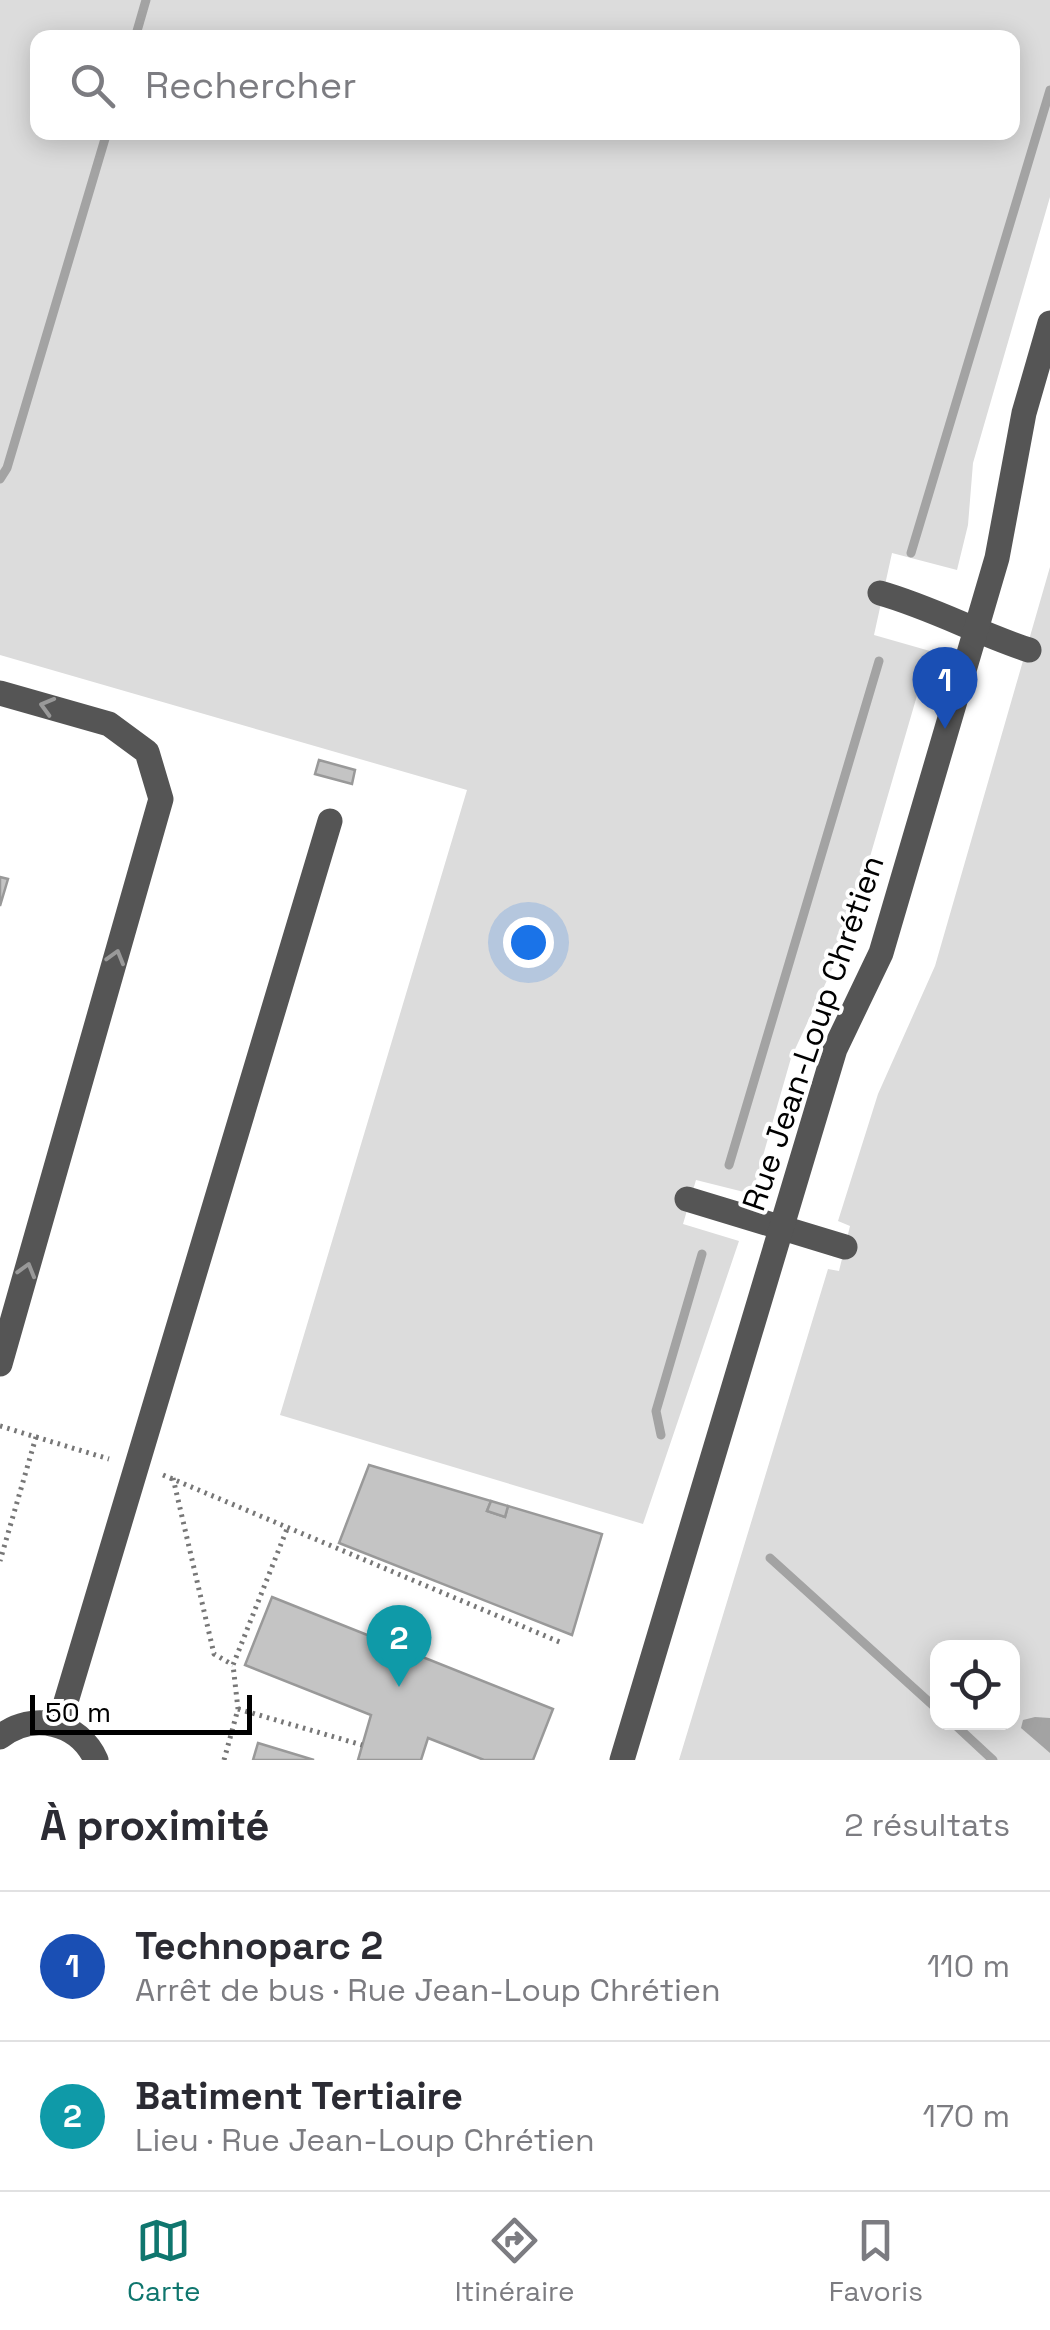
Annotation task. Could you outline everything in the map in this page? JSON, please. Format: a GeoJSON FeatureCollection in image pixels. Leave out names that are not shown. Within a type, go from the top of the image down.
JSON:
{"type":"FeatureCollection","features":[{"type":"Feature","properties":{"kind":"street","name":"Rue Jean-Loup Chrétien"},"geometry":{"type":"LineString","coordinates":[[622,1760],[835,1049],[880,953],[997,558],[1024,413],[1050,323]]}},
{"type":"Feature","properties":{"kind":"street"},"geometry":{"type":"LineString","coordinates":[[880,593],[934,608],[974,632],[1029,650]]}},
{"type":"Feature","properties":{"kind":"street"},"geometry":{"type":"LineString","coordinates":[[0,693],[108,724],[146,752],[161,799],[0,1364]]}},
{"type":"Feature","properties":{"kind":"street"},"geometry":{"type":"LineString","coordinates":[[60,1725],[330,821]]}},
{"type":"Feature","properties":{"kind":"street"},"geometry":{"type":"LineString","coordinates":[[687,1199],[844,1247]]}},
{"type":"Feature","properties":{"kind":"street"},"geometry":{"type":"LineString","coordinates":[[0,1738],[21,1725],[60,1725],[77,1734],[96,1760]]}},
{"type":"Feature","properties":{"kind":"path"},"geometry":{"type":"LineString","coordinates":[[0,1426],[173,1478],[562,1643]]}},
{"type":"Feature","properties":{"kind":"path"},"geometry":{"type":"LineString","coordinates":[[0,1561],[36,1437]]}},
{"type":"Feature","properties":{"kind":"path"},"geometry":{"type":"LineString","coordinates":[[173,1478],[214,1654],[233,1665]]}},
{"type":"Feature","properties":{"kind":"path"},"geometry":{"type":"LineString","coordinates":[[224,1760],[238,1710],[233,1665],[287,1529]]}},
{"type":"Feature","properties":{"kind":"path"},"geometry":{"type":"LineString","coordinates":[[238,1710],[362,1745]]}},
{"type":"Feature","properties":{"kind":"shaded area"},"geometry":{"type":"Polygon","coordinates":[[[0,0],[1050,0],[1050,197],[973,463],[968,525],[957,570],[892,553],[874,635],[930,651],[846,939],[791,1058],[752,1194],[696,1180],[683,1224],[739,1241],[643,1524],[280,1415],[467,790],[0,655],[0,0]]]}},
{"type":"Feature","properties":{"kind":"shaded area"},"geometry":{"type":"Polygon","coordinates":[[[1050,567],[1050,1760],[679,1760],[828,1269],[839,1271],[850,1226],[838,1221],[878,1094],[935,966],[1050,567]]]}},
{"type":"Feature","properties":{"kind":"shaded area"},"geometry":{"type":"Polygon","coordinates":[[[1050,1718],[1050,1753],[1021,1728],[1023,1720],[1050,1718]]]}},
{"type":"Feature","properties":{"kind":"building"},"geometry":{"type":"Polygon","coordinates":[[[319,760],[355,770],[352,784],[315,774],[319,760]]]}},
{"type":"Feature","properties":{"kind":"building"},"geometry":{"type":"Polygon","coordinates":[[[0,877],[8,879],[0,906],[0,877]]]}},
{"type":"Feature","properties":{"kind":"building"},"geometry":{"type":"Polygon","coordinates":[[[369,1465],[491,1501],[487,1511],[505,1517],[508,1506],[602,1534],[572,1635],[339,1543],[369,1465]]]}},
{"type":"Feature","properties":{"kind":"building"},"geometry":{"type":"Polygon","coordinates":[[[491,1501],[508,1506],[505,1517],[487,1511],[491,1501]]]}},
{"type":"Feature","properties":{"kind":"building"},"geometry":{"type":"Polygon","coordinates":[[[272,1597],[553,1709],[533,1760],[484,1760],[428,1738],[421,1760],[358,1760],[371,1715],[245,1665],[272,1597]]]}},
{"type":"Feature","properties":{"kind":"building"},"geometry":{"type":"Polygon","coordinates":[[[258,1743],[314,1760],[253,1760],[258,1743]]]}},
{"type":"Feature","properties":{"kind":"waterway"},"geometry":{"type":"LineString","coordinates":[[137,30],[146,0]]}},
{"type":"Feature","properties":{"kind":"waterway"},"geometry":{"type":"LineString","coordinates":[[911,553],[1050,90]]}},
{"type":"Feature","properties":{"kind":"waterway"},"geometry":{"type":"LineString","coordinates":[[0,479],[7,468],[105,140]]}},
{"type":"Feature","properties":{"kind":"waterway"},"geometry":{"type":"LineString","coordinates":[[729,1165],[879,661]]}},
{"type":"Feature","properties":{"kind":"waterway"},"geometry":{"type":"LineString","coordinates":[[661,1435],[656,1411],[702,1254]]}},
{"type":"Feature","properties":{"kind":"waterway"},"geometry":{"type":"LineString","coordinates":[[770,1558],[930,1703]]}},
{"type":"Feature","properties":{"kind":"waterway"},"geometry":{"type":"LineString","coordinates":[[961,1730],[993,1760]]}},
{"type":"Feature","properties":{"kind":"place","name":"Technoparc 2"},"geometry":{"type":"Point","coordinates":[945,729]}},
{"type":"Feature","properties":{"kind":"place","name":"Batiment Tertiaire"},"geometry":{"type":"Point","coordinates":[399,1687]}}]}
